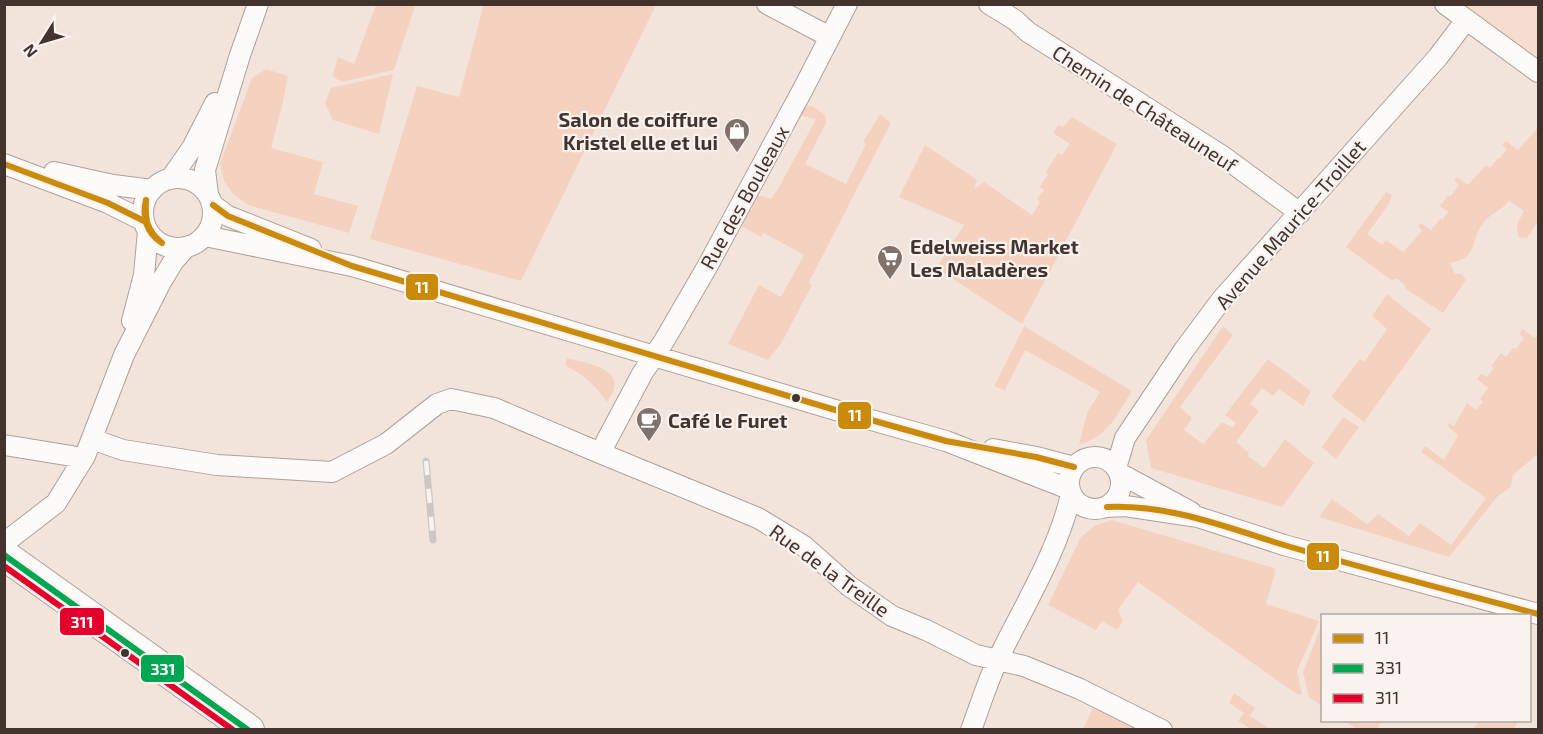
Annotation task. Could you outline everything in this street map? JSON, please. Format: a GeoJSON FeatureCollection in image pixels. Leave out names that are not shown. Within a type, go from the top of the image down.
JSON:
{"type":"FeatureCollection","features":[{"type":"Feature","properties":{"kind":"main road"},"geometry":{"type":"LineString","coordinates":[[13,561],[249,729]]}},
{"type":"Feature","properties":{"kind":"street"},"geometry":{"type":"LineString","coordinates":[[4,163],[108,203],[146,226],[155,239],[165,245],[176,248],[197,243],[205,236],[214,216],[205,170],[258,4]]}},
{"type":"Feature","properties":{"kind":"street"},"geometry":{"type":"LineString","coordinates":[[767,4],[830,37],[847,4]]}},
{"type":"Feature","properties":{"kind":"street","name":"Chemin de Châteauneuf"},"geometry":{"type":"LineString","coordinates":[[989,4],[1015,20],[1028,32],[1224,157],[1300,213]]}},
{"type":"Feature","properties":{"kind":"street"},"geometry":{"type":"LineString","coordinates":[[1445,4],[1539,72]]}},
{"type":"Feature","properties":{"kind":"street","name":"Avenue Maurice-Troillet"},"geometry":{"type":"LineString","coordinates":[[1118,471],[1125,438],[1184,350],[1222,299],[1438,57],[1466,20]]}},
{"type":"Feature","properties":{"kind":"street","name":"Rue des Bouleaux"},"geometry":{"type":"LineString","coordinates":[[655,356],[707,267],[830,37]]}},
{"type":"Feature","properties":{"kind":"street"},"geometry":{"type":"LineString","coordinates":[[171,178],[192,147],[240,55]]}},
{"type":"Feature","properties":{"kind":"street"},"geometry":{"type":"LineString","coordinates":[[4,163],[113,185],[152,190]]}},
{"type":"Feature","properties":{"kind":"street"},"geometry":{"type":"LineString","coordinates":[[124,355],[144,275],[146,226],[143,210],[152,190],[171,178],[192,180],[202,186],[211,200],[228,216],[352,266]]}},
{"type":"Feature","properties":{"kind":"street"},"geometry":{"type":"LineString","coordinates":[[205,236],[352,266],[946,441],[1036,457],[1074,467]]}},
{"type":"Feature","properties":{"kind":"street"},"geometry":{"type":"LineString","coordinates":[[4,541],[56,503],[84,458],[124,355],[161,282],[173,262],[186,247]]}},
{"type":"Feature","properties":{"kind":"street"},"geometry":{"type":"LineString","coordinates":[[600,453],[642,374],[655,356]]}},
{"type":"Feature","properties":{"kind":"street","name":"Rue de la Treille"},"geometry":{"type":"LineString","coordinates":[[92,439],[123,450],[218,465],[332,472],[386,444],[437,404],[451,399],[494,408],[758,518],[804,546],[849,586],[892,616],[926,630],[976,656],[1024,666],[1080,689],[1162,729]]}},
{"type":"Feature","properties":{"kind":"street","name":"Avenue Maurice-Troillet"},"geometry":{"type":"LineString","coordinates":[[1095,457],[1125,438]]}},
{"type":"Feature","properties":{"kind":"street"},"geometry":{"type":"LineString","coordinates":[[946,441],[1070,491],[1082,506],[1100,508],[1125,506],[1198,517],[1284,544],[1539,614]]}},
{"type":"Feature","properties":{"kind":"street"},"geometry":{"type":"LineString","coordinates":[[4,445],[84,458]]}},
{"type":"Feature","properties":{"kind":"street"},"geometry":{"type":"LineString","coordinates":[[970,729],[997,661],[1058,537],[1067,513],[1069,478],[1074,467],[1083,459],[1095,457],[1107,460],[1118,471],[1198,517]]}},
{"type":"Feature","properties":{"kind":"street"},"geometry":{"type":"LineString","coordinates":[[1058,537],[1100,508],[1112,503],[1120,492],[1121,479],[1118,471]]}},
{"type":"Feature","properties":{"kind":"shaded area"},"geometry":{"type":"Polygon","coordinates":[[[484,4],[656,5],[521,281],[370,239],[417,86],[459,97],[484,4]]]}},
{"type":"Feature","properties":{"kind":"shaded area"},"geometry":{"type":"Polygon","coordinates":[[[376,5],[415,6],[394,70],[342,82],[332,76],[338,57],[354,64],[376,5]]]}},
{"type":"Feature","properties":{"kind":"shaded area"},"geometry":{"type":"Polygon","coordinates":[[[1445,5],[1538,5],[1538,72],[1445,5]]]}},
{"type":"Feature","properties":{"kind":"shaded area"},"geometry":{"type":"Polygon","coordinates":[[[266,69],[288,76],[271,148],[323,162],[314,194],[358,206],[349,233],[248,205],[233,194],[224,181],[220,164],[252,78],[266,69]]]}},
{"type":"Feature","properties":{"kind":"shaded area"},"geometry":{"type":"Polygon","coordinates":[[[393,74],[379,134],[333,120],[325,103],[331,88],[393,74]]]}},
{"type":"Feature","properties":{"kind":"shaded area"},"geometry":{"type":"Polygon","coordinates":[[[812,106],[825,115],[826,123],[805,164],[846,184],[866,144],[863,142],[880,114],[891,123],[809,282],[812,285],[782,342],[768,360],[728,344],[759,285],[781,297],[804,255],[764,233],[761,237],[742,226],[758,195],[771,199],[778,189],[816,119],[799,115],[805,107],[812,106]]]}},
{"type":"Feature","properties":{"kind":"shaded area"},"geometry":{"type":"Polygon","coordinates":[[[1072,117],[1117,144],[1022,324],[936,268],[964,225],[899,197],[925,145],[977,180],[974,189],[984,182],[1032,215],[1040,202],[1037,199],[1044,190],[1040,187],[1048,174],[1046,172],[1058,153],[1062,155],[1070,144],[1053,133],[1058,125],[1063,127],[1072,117]]]}},
{"type":"Feature","properties":{"kind":"shaded area"},"geometry":{"type":"Polygon","coordinates":[[[1537,129],[1538,221],[1527,238],[1518,237],[1517,224],[1524,211],[1509,201],[1487,219],[1479,229],[1470,253],[1459,261],[1450,263],[1455,274],[1462,274],[1466,280],[1443,313],[1406,289],[1404,284],[1397,279],[1391,280],[1346,247],[1386,192],[1392,195],[1389,204],[1367,234],[1382,245],[1386,240],[1403,252],[1422,231],[1418,226],[1421,223],[1431,230],[1448,212],[1440,206],[1459,185],[1454,181],[1457,177],[1468,185],[1486,165],[1490,168],[1499,159],[1507,149],[1502,145],[1506,141],[1518,150],[1537,129]]]}},
{"type":"Feature","properties":{"kind":"shaded area"},"geometry":{"type":"Polygon","coordinates":[[[1387,294],[1431,329],[1364,422],[1331,397],[1360,359],[1364,362],[1387,329],[1372,316],[1387,294]]]}},
{"type":"Feature","properties":{"kind":"shaded area"},"geometry":{"type":"Polygon","coordinates":[[[1024,326],[1132,391],[1105,431],[1079,445],[1087,413],[1100,392],[1025,350],[1005,390],[994,386],[1024,326]]]}},
{"type":"Feature","properties":{"kind":"shaded area"},"geometry":{"type":"Polygon","coordinates":[[[1223,326],[1233,335],[1180,407],[1192,418],[1184,430],[1203,444],[1222,422],[1233,428],[1236,423],[1225,415],[1268,359],[1311,391],[1303,406],[1279,389],[1273,396],[1262,388],[1250,404],[1259,411],[1236,442],[1249,453],[1248,456],[1264,468],[1285,439],[1314,463],[1282,507],[1151,468],[1146,440],[1223,326]]]}},
{"type":"Feature","properties":{"kind":"shaded area"},"geometry":{"type":"Polygon","coordinates":[[[1522,329],[1535,338],[1538,333],[1538,454],[1513,475],[1511,487],[1498,496],[1449,557],[1319,517],[1332,499],[1367,524],[1378,514],[1409,536],[1420,523],[1451,545],[1486,498],[1421,452],[1425,446],[1444,460],[1458,435],[1447,426],[1449,423],[1454,426],[1467,403],[1476,410],[1483,402],[1480,399],[1488,388],[1477,379],[1481,374],[1487,377],[1494,368],[1491,366],[1501,353],[1506,357],[1513,348],[1516,349],[1524,338],[1519,334],[1522,329]]]}},
{"type":"Feature","properties":{"kind":"shaded area"},"geometry":{"type":"Polygon","coordinates":[[[567,358],[598,367],[611,375],[614,389],[607,402],[583,376],[565,365],[567,358]]]}},
{"type":"Feature","properties":{"kind":"shaded area"},"geometry":{"type":"Polygon","coordinates":[[[1343,417],[1359,427],[1336,459],[1322,447],[1343,417]]]}},
{"type":"Feature","properties":{"kind":"shaded area"},"geometry":{"type":"Polygon","coordinates":[[[1112,520],[1274,568],[1275,573],[1266,604],[1319,621],[1297,671],[1302,694],[1298,695],[1138,582],[1118,610],[1123,621],[1117,630],[1102,621],[1096,630],[1048,605],[1081,537],[1094,526],[1112,520]]]}},
{"type":"Feature","properties":{"kind":"shaded area"},"geometry":{"type":"Polygon","coordinates":[[[1321,627],[1321,705],[1309,697],[1303,672],[1321,627]]]}},
{"type":"Feature","properties":{"kind":"shaded area"},"geometry":{"type":"Polygon","coordinates":[[[1234,693],[1255,708],[1250,716],[1270,729],[1251,729],[1238,721],[1244,713],[1229,703],[1234,693]]]}},
{"type":"Feature","properties":{"kind":"shaded area"},"geometry":{"type":"Polygon","coordinates":[[[1093,707],[1136,729],[1136,730],[1083,730],[1093,707]]]}},
{"type":"Feature","properties":{"kind":"shaded area"},"geometry":{"type":"Polygon","coordinates":[[[1346,722],[1381,722],[1376,730],[1356,729],[1346,722]]]}},
{"type":"Feature","properties":{"kind":"shaded area"},"geometry":{"type":"Polygon","coordinates":[[[1478,722],[1518,722],[1514,729],[1473,729],[1478,722]]]}},
{"type":"Feature","properties":{"kind":"railway"},"geometry":{"type":"LineString","coordinates":[[426,461],[433,540]]}},
{"type":"Feature","properties":{"kind":"transit line","name":"11"},"geometry":{"type":"LineString","coordinates":[[4,164],[108,203],[144,221]]}},
{"type":"Feature","properties":{"kind":"transit line","name":"11"},"geometry":{"type":"LineString","coordinates":[[146,200],[148,224],[162,243]]}},
{"type":"Feature","properties":{"kind":"transit line","name":"11"},"geometry":{"type":"LineString","coordinates":[[146,200],[146,224],[152,234],[162,243]]}},
{"type":"Feature","properties":{"kind":"transit line","name":"11"},"geometry":{"type":"LineString","coordinates":[[213,205],[228,216],[352,266],[946,441],[1036,457],[1074,467]]}},
{"type":"Feature","properties":{"kind":"transit line","name":"11"},"geometry":{"type":"LineString","coordinates":[[1107,507],[1152,509],[1197,518],[1347,563],[1538,614]]}},
{"type":"Feature","properties":{"kind":"transit line","name":"331"},"geometry":{"type":"LineString","coordinates":[[4,555],[248,730]]}},
{"type":"Feature","properties":{"kind":"transit line","name":"311"},"geometry":{"type":"LineString","coordinates":[[4,566],[233,730]]}},
{"type":"Feature","properties":{"kind":"place","name":"Salon de coiffure Kristel elle et lui"},"geometry":{"type":"Point","coordinates":[737,154]}},
{"type":"Feature","properties":{"kind":"place","name":"Edelweiss Market Les Maladères"},"geometry":{"type":"Point","coordinates":[890,281]}},
{"type":"Feature","properties":{"kind":"place","name":"Café le Furet"},"geometry":{"type":"Point","coordinates":[649,443]}}]}
